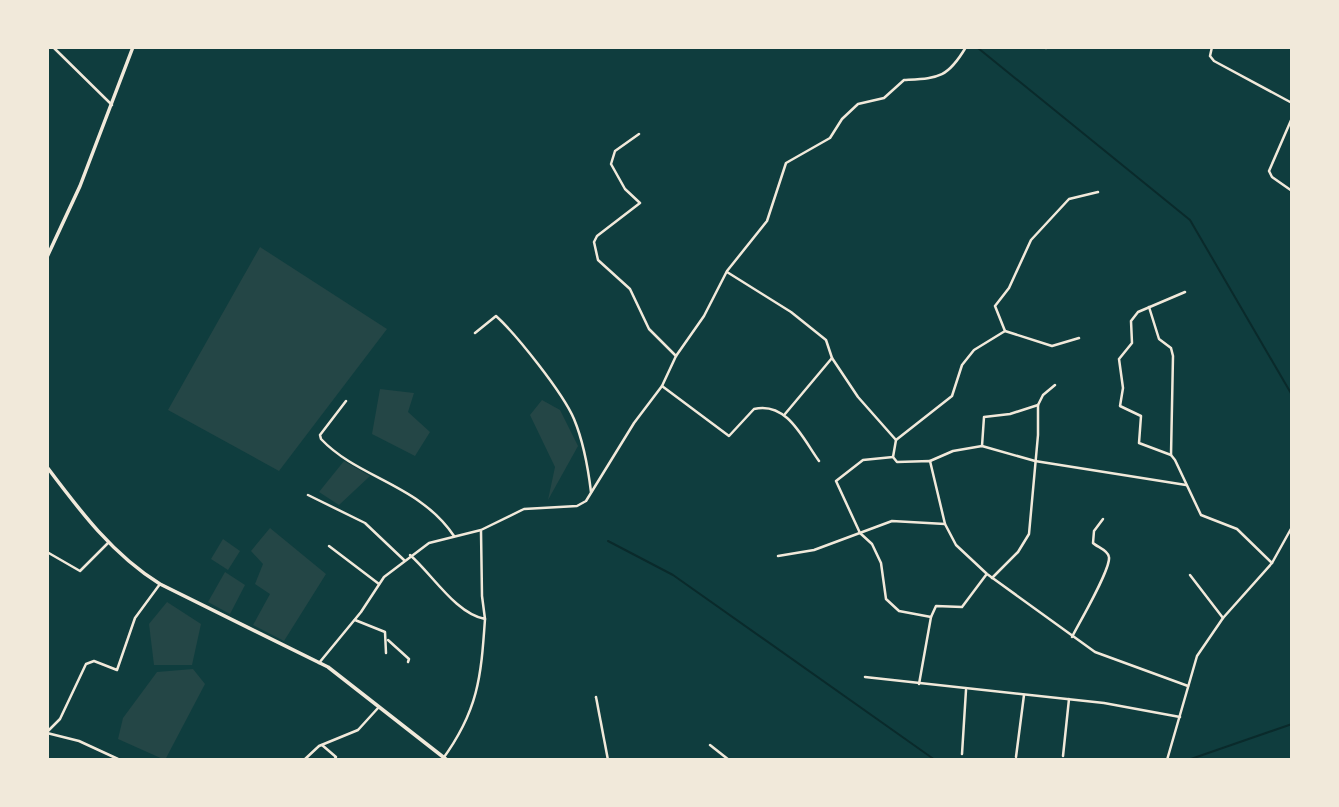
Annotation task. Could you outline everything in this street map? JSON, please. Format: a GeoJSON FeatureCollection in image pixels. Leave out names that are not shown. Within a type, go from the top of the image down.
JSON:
{"type":"FeatureCollection","features":[{"type":"Feature","properties":{"kind":"main road"},"geometry":{"type":"LineString","coordinates":[[47,257],[80,186],[133,47]]}},
{"type":"Feature","properties":{"kind":"main road"},"geometry":{"type":"LineString","coordinates":[[47,467],[109,542],[137,569],[160,584],[319,663],[444,759]]}},
{"type":"Feature","properties":{"kind":"street"},"geometry":{"type":"LineString","coordinates":[[53,47],[112,104]]}},
{"type":"Feature","properties":{"kind":"street"},"geometry":{"type":"LineString","coordinates":[[319,663],[355,620],[379,584],[410,555],[429,543],[481,530],[524,509],[576,506],[586,501],[634,423],[662,386],[676,356],[704,317],[727,271],[767,221],[786,163],[830,138],[842,119],[858,104],[884,98],[904,80],[920,81],[945,74],[966,47]]}},
{"type":"Feature","properties":{"kind":"street"},"geometry":{"type":"LineString","coordinates":[[1212,47],[1211,57],[1215,62],[1292,103]]}},
{"type":"Feature","properties":{"kind":"street"},"geometry":{"type":"LineString","coordinates":[[1292,118],[1269,172],[1292,191]]}},
{"type":"Feature","properties":{"kind":"street"},"geometry":{"type":"LineString","coordinates":[[639,134],[615,152],[611,164],[625,189],[640,202],[597,236],[595,251],[600,263],[630,289],[656,339],[676,356]]}},
{"type":"Feature","properties":{"kind":"street"},"geometry":{"type":"LineString","coordinates":[[1005,331],[995,306],[1017,272],[1024,250],[1069,199],[1098,192]]}},
{"type":"Feature","properties":{"kind":"street"},"geometry":{"type":"LineString","coordinates":[[727,271],[791,312],[826,340],[832,358],[858,397],[896,440]]}},
{"type":"Feature","properties":{"kind":"street"},"geometry":{"type":"LineString","coordinates":[[1171,455],[1139,443],[1141,416],[1121,408],[1119,404],[1123,388],[1119,359],[1132,343],[1131,321],[1138,312],[1185,292]]}},
{"type":"Feature","properties":{"kind":"street"},"geometry":{"type":"LineString","coordinates":[[1149,307],[1159,339],[1171,348],[1173,355],[1171,455],[1201,514],[1237,529],[1272,563]]}},
{"type":"Feature","properties":{"kind":"street"},"geometry":{"type":"LineString","coordinates":[[475,333],[496,316],[536,363],[573,417],[588,463],[591,492]]}},
{"type":"Feature","properties":{"kind":"street"},"geometry":{"type":"LineString","coordinates":[[893,457],[896,440],[952,396],[962,365],[974,350],[1005,331],[1052,346],[1079,338]]}},
{"type":"Feature","properties":{"kind":"street"},"geometry":{"type":"LineString","coordinates":[[785,414],[832,358]]}},
{"type":"Feature","properties":{"kind":"street"},"geometry":{"type":"LineString","coordinates":[[992,578],[1018,552],[1029,534],[1038,405],[1055,385]]}},
{"type":"Feature","properties":{"kind":"street"},"geometry":{"type":"LineString","coordinates":[[662,386],[729,436],[754,409],[776,409],[785,414],[819,461]]}},
{"type":"Feature","properties":{"kind":"street"},"geometry":{"type":"LineString","coordinates":[[346,401],[320,435],[321,439],[363,467],[398,485],[427,507],[454,536]]}},
{"type":"Feature","properties":{"kind":"street"},"geometry":{"type":"LineString","coordinates":[[982,446],[984,416],[1010,414],[1038,405]]}},
{"type":"Feature","properties":{"kind":"street"},"geometry":{"type":"LineString","coordinates":[[893,457],[900,464],[930,461],[953,451],[982,446],[1035,461],[1186,485]]}},
{"type":"Feature","properties":{"kind":"street"},"geometry":{"type":"LineString","coordinates":[[893,457],[863,460],[836,479],[860,533],[881,563],[886,599],[892,607],[931,617]]}},
{"type":"Feature","properties":{"kind":"street"},"geometry":{"type":"LineString","coordinates":[[930,461],[945,524],[956,545],[987,575],[1095,652],[1188,685]]}},
{"type":"Feature","properties":{"kind":"street"},"geometry":{"type":"LineString","coordinates":[[309,495],[376,531],[404,560]]}},
{"type":"Feature","properties":{"kind":"street"},"geometry":{"type":"LineString","coordinates":[[1072,637],[1110,559],[1108,553],[1095,546],[1093,539],[1103,519]]}},
{"type":"Feature","properties":{"kind":"street"},"geometry":{"type":"LineString","coordinates":[[778,556],[814,550],[892,522],[945,524]]}},
{"type":"Feature","properties":{"kind":"street"},"geometry":{"type":"LineString","coordinates":[[1167,760],[1197,656],[1223,618],[1272,563],[1292,527]]}},
{"type":"Feature","properties":{"kind":"street"},"geometry":{"type":"LineString","coordinates":[[444,759],[462,733],[472,709],[479,680],[485,619],[481,530]]}},
{"type":"Feature","properties":{"kind":"street"},"geometry":{"type":"LineString","coordinates":[[47,552],[80,570],[109,542]]}},
{"type":"Feature","properties":{"kind":"street"},"geometry":{"type":"LineString","coordinates":[[329,546],[379,584]]}},
{"type":"Feature","properties":{"kind":"street"},"geometry":{"type":"LineString","coordinates":[[410,555],[460,606],[472,615],[485,619]]}},
{"type":"Feature","properties":{"kind":"street"},"geometry":{"type":"LineString","coordinates":[[919,684],[931,617],[940,605],[962,607],[987,575]]}},
{"type":"Feature","properties":{"kind":"street"},"geometry":{"type":"LineString","coordinates":[[1191,575],[1223,618]]}},
{"type":"Feature","properties":{"kind":"street"},"geometry":{"type":"LineString","coordinates":[[118,759],[79,741],[47,732],[60,719],[86,664],[94,661],[117,670],[135,618],[160,584]]}},
{"type":"Feature","properties":{"kind":"street"},"geometry":{"type":"LineString","coordinates":[[355,620],[385,632],[388,640],[409,659],[408,662]]}},
{"type":"Feature","properties":{"kind":"street"},"geometry":{"type":"LineString","coordinates":[[386,653],[388,640]]}},
{"type":"Feature","properties":{"kind":"street"},"geometry":{"type":"LineString","coordinates":[[865,677],[1069,699],[1180,716]]}},
{"type":"Feature","properties":{"kind":"street"},"geometry":{"type":"LineString","coordinates":[[961,754],[966,690]]}},
{"type":"Feature","properties":{"kind":"street"},"geometry":{"type":"LineString","coordinates":[[1016,757],[1024,695]]}},
{"type":"Feature","properties":{"kind":"street"},"geometry":{"type":"LineString","coordinates":[[597,697],[608,760]]}},
{"type":"Feature","properties":{"kind":"street"},"geometry":{"type":"LineString","coordinates":[[1063,757],[1069,699]]}},
{"type":"Feature","properties":{"kind":"street"},"geometry":{"type":"LineString","coordinates":[[304,760],[322,745],[358,730],[379,708]]}},
{"type":"Feature","properties":{"kind":"street"},"geometry":{"type":"LineString","coordinates":[[322,745],[336,757],[334,760]]}},
{"type":"Feature","properties":{"kind":"street"},"geometry":{"type":"LineString","coordinates":[[710,745],[730,760]]}},
{"type":"Feature","properties":{"kind":"shaded area"},"geometry":{"type":"Polygon","coordinates":[[[260,247],[387,329],[279,471],[168,410],[260,247]]]}},
{"type":"Feature","properties":{"kind":"shaded area"},"geometry":{"type":"Polygon","coordinates":[[[380,389],[414,393],[408,412],[430,432],[415,456],[372,434],[380,389]]]}},
{"type":"Feature","properties":{"kind":"shaded area"},"geometry":{"type":"Polygon","coordinates":[[[542,400],[560,410],[578,446],[548,500],[555,467],[530,415],[542,400]]]}},
{"type":"Feature","properties":{"kind":"shaded area"},"geometry":{"type":"Polygon","coordinates":[[[344,461],[370,476],[339,505],[319,492],[344,461]]]}},
{"type":"Feature","properties":{"kind":"shaded area"},"geometry":{"type":"Polygon","coordinates":[[[270,528],[326,574],[284,641],[253,625],[270,594],[255,584],[263,564],[251,551],[270,528]]]}},
{"type":"Feature","properties":{"kind":"shaded area"},"geometry":{"type":"Polygon","coordinates":[[[223,539],[240,551],[228,570],[211,559],[223,539]]]}},
{"type":"Feature","properties":{"kind":"shaded area"},"geometry":{"type":"Polygon","coordinates":[[[225,572],[245,585],[230,614],[208,602],[225,572]]]}},
{"type":"Feature","properties":{"kind":"shaded area"},"geometry":{"type":"Polygon","coordinates":[[[167,602],[201,624],[192,665],[154,665],[149,624],[167,602]]]}},
{"type":"Feature","properties":{"kind":"shaded area"},"geometry":{"type":"Polygon","coordinates":[[[193,669],[205,684],[165,760],[118,739],[123,718],[157,672],[193,669]]]}},
{"type":"Feature","properties":{"kind":"waterway"},"geometry":{"type":"LineString","coordinates":[[978,48],[1190,220],[1292,395]]}},
{"type":"Feature","properties":{"kind":"waterway"},"geometry":{"type":"LineString","coordinates":[[608,541],[673,575],[935,760]]}},
{"type":"Feature","properties":{"kind":"waterway"},"geometry":{"type":"LineString","coordinates":[[1188,760],[1292,724]]}}]}
